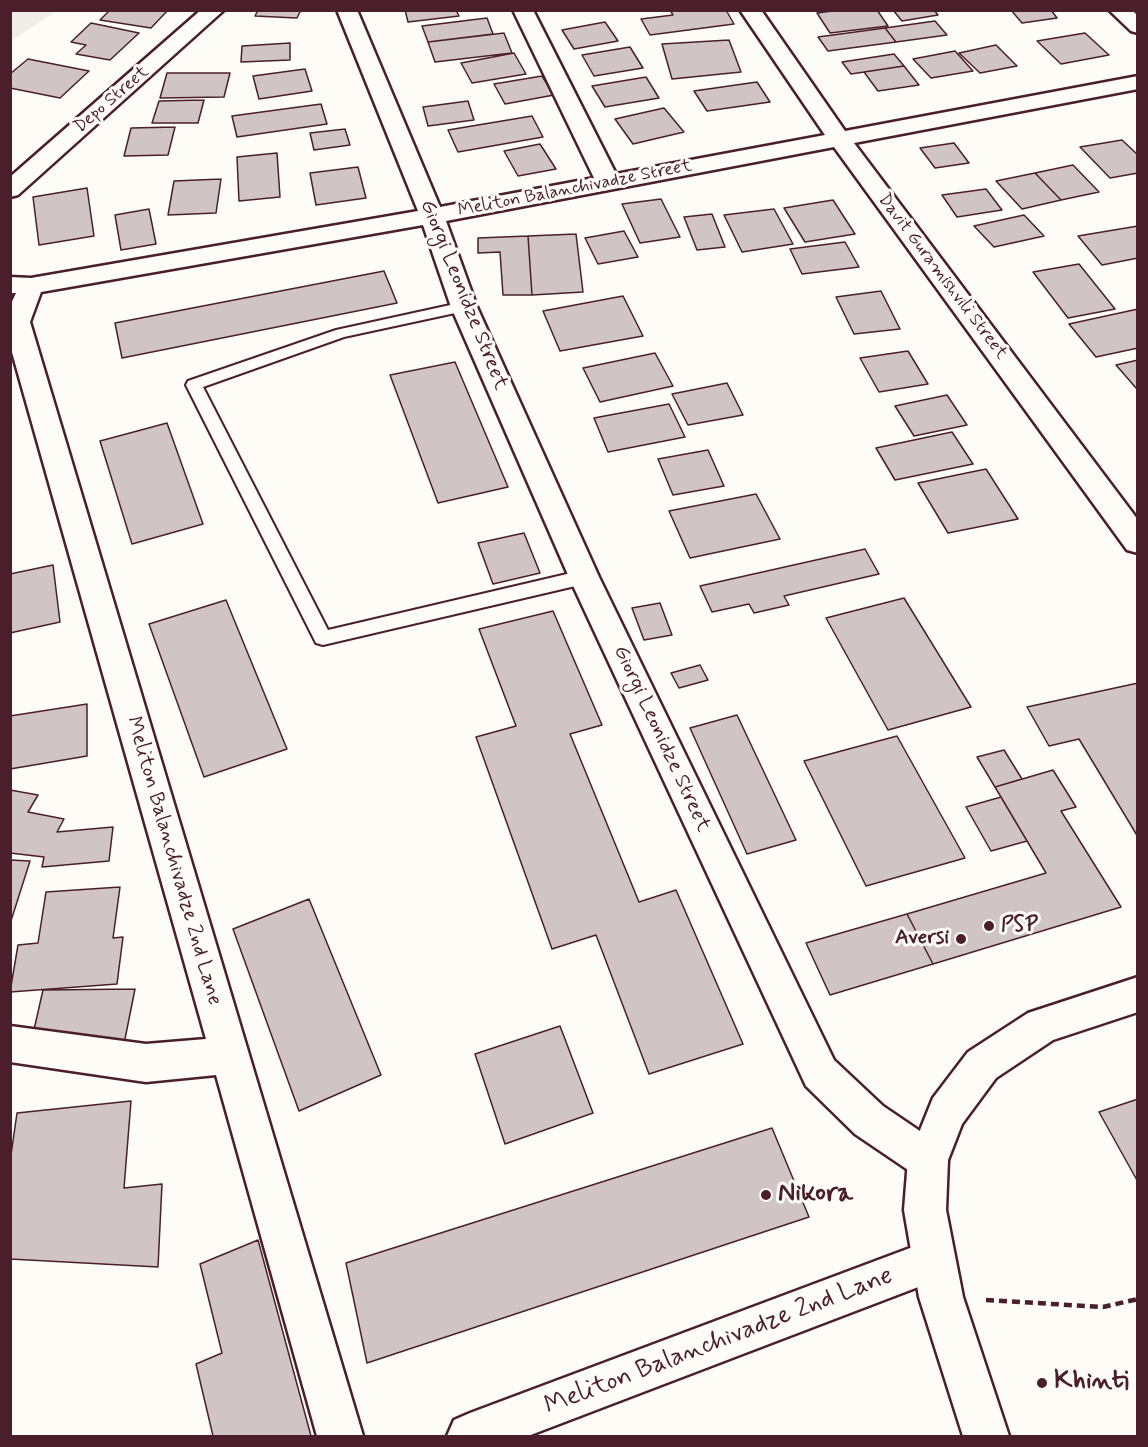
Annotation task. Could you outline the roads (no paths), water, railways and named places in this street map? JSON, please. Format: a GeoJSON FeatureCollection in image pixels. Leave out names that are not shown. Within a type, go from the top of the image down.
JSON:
{"type":"FeatureCollection","features":[{"type":"Feature","properties":{"kind":"street","name":"Depo Street"},"geometry":{"type":"LineString","coordinates":[[10,190],[214,10]]}},
{"type":"Feature","properties":{"kind":"street","name":"Giorgi Leonidze Street"},"geometry":{"type":"LineString","coordinates":[[346,10],[432,216],[464,307],[584,577],[820,1073],[869,1120],[928,1160]]}},
{"type":"Feature","properties":{"kind":"street"},"geometry":{"type":"LineString","coordinates":[[523,10],[608,182]]}},
{"type":"Feature","properties":{"kind":"street","name":"Davit Guramishvili Street"},"geometry":{"type":"LineString","coordinates":[[750,10],[839,138],[1137,542]]}},
{"type":"Feature","properties":{"kind":"street"},"geometry":{"type":"LineString","coordinates":[[1119,10],[1137,27]]}},
{"type":"Feature","properties":{"kind":"street","name":"Meliton Balanchivadze Street"},"geometry":{"type":"LineString","coordinates":[[21,285],[432,216],[1137,82]]}},
{"type":"Feature","properties":{"kind":"street","name":"Meliton Balanchivadze 2nd Lane"},"geometry":{"type":"LineString","coordinates":[[21,285],[17,322],[340,1437]]}},
{"type":"Feature","properties":{"kind":"street"},"geometry":{"type":"LineString","coordinates":[[986,1437],[937,1278],[925,1210],[928,1160],[947,1112],[982,1065],[1042,1026],[1137,994]]}},
{"type":"Feature","properties":{"kind":"street"},"geometry":{"type":"LineString","coordinates":[[10,1044],[146,1064],[229,1055]]}},
{"type":"Feature","properties":{"kind":"street","name":"Meliton Balanchivadze 2nd Lane"},"geometry":{"type":"LineString","coordinates":[[470,1437],[937,1278]]}},
{"type":"Feature","properties":{"kind":"lane"},"geometry":{"type":"LineString","coordinates":[[464,307],[341,333],[194,385],[323,638],[584,577]]}},
{"type":"Feature","properties":{"kind":"place","name":"PSP"},"geometry":{"type":"Point","coordinates":[989,926]}},
{"type":"Feature","properties":{"kind":"place","name":"Aversi"},"geometry":{"type":"Point","coordinates":[961,939]}},
{"type":"Feature","properties":{"kind":"place","name":"Nikora"},"geometry":{"type":"Point","coordinates":[766,1195]}},
{"type":"Feature","properties":{"kind":"place","name":"Khinti"},"geometry":{"type":"Point","coordinates":[1042,1383]}}]}
